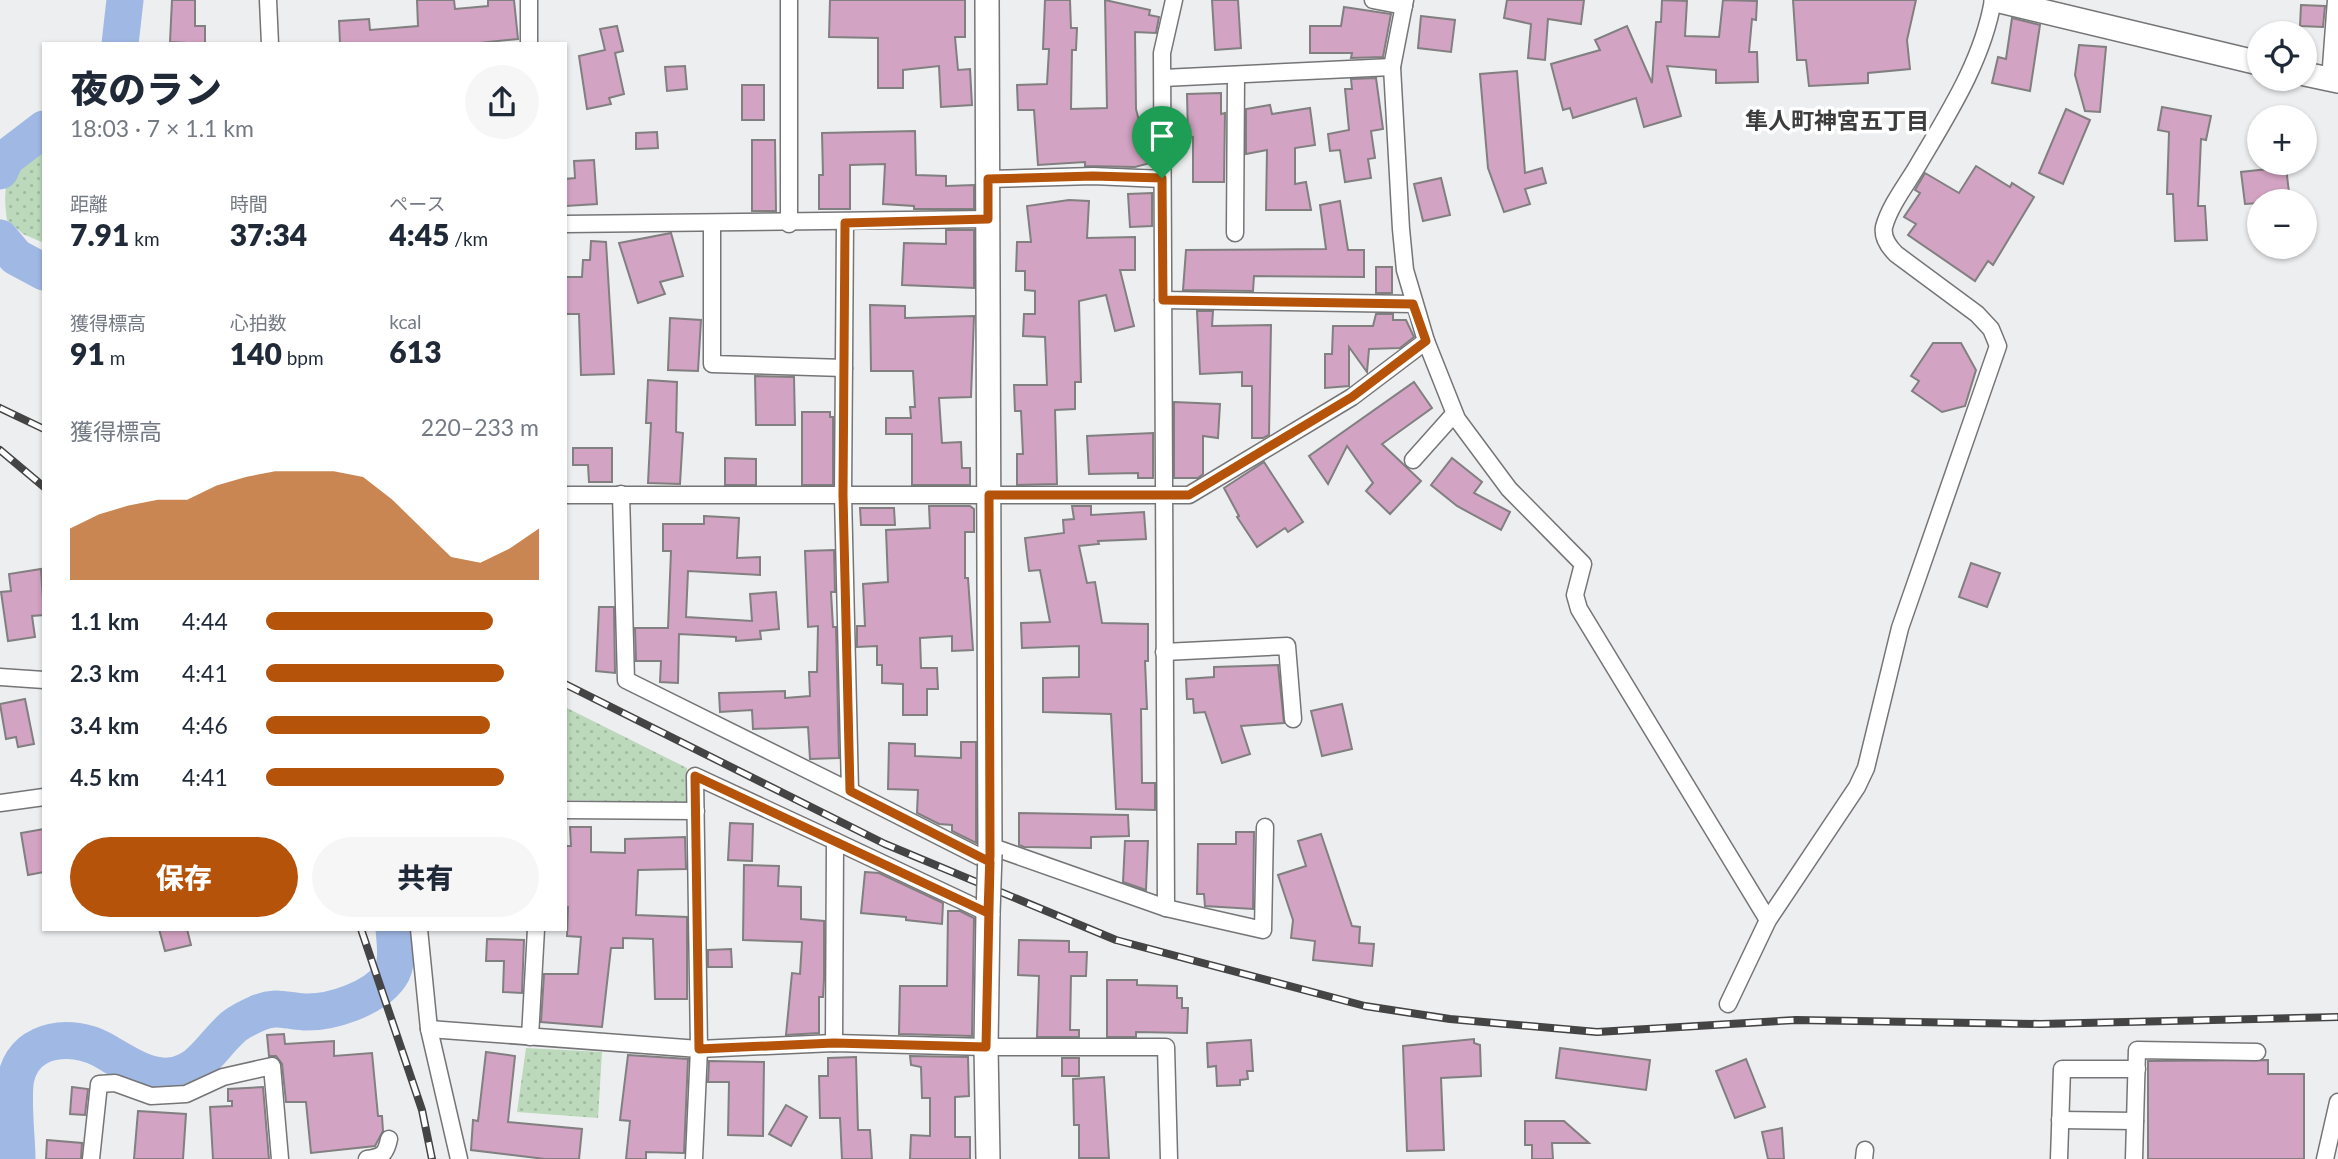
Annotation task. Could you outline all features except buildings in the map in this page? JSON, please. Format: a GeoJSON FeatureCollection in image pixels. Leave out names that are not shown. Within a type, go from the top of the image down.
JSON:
{"type":"FeatureCollection","features":[{"type":"Feature","properties":{"kind":"street"},"geometry":{"type":"LineString","coordinates":[[268,0],[270,42]]}},
{"type":"Feature","properties":{"kind":"street"},"geometry":{"type":"LineString","coordinates":[[529,0],[529,42]]}},
{"type":"Feature","properties":{"kind":"street"},"geometry":{"type":"LineString","coordinates":[[789,0],[789,224]]}},
{"type":"Feature","properties":{"kind":"street"},"geometry":{"type":"LineString","coordinates":[[987,0],[990,854],[986,1047],[988,1159]]}},
{"type":"Feature","properties":{"kind":"street"},"geometry":{"type":"LineString","coordinates":[[1166,908],[1162,53],[1174,0]]}},
{"type":"Feature","properties":{"kind":"street"},"geometry":{"type":"LineString","coordinates":[[1373,0],[1404,3],[1392,66],[1401,229],[1413,304],[1454,414],[1508,489],[1583,564],[1576,595],[1579,609],[1768,920]]}},
{"type":"Feature","properties":{"kind":"street"},"geometry":{"type":"LineString","coordinates":[[1728,1004],[1768,920],[1857,787],[1866,768],[1900,628],[1998,346],[1991,329],[1982,319],[1896,254],[1888,244],[1884,232],[1892,208],[1967,76],[1989,23],[1995,0],[2247,60]]}},
{"type":"Feature","properties":{"kind":"street"},"geometry":{"type":"LineString","coordinates":[[2334,80],[2336,0]]}},
{"type":"Feature","properties":{"kind":"street"},"geometry":{"type":"LineString","coordinates":[[1163,78],[1392,66]]}},
{"type":"Feature","properties":{"kind":"street"},"geometry":{"type":"LineString","coordinates":[[1235,233],[1236,75]]}},
{"type":"Feature","properties":{"kind":"street"},"geometry":{"type":"LineString","coordinates":[[988,179],[1080,176],[1162,178]]}},
{"type":"Feature","properties":{"kind":"street"},"geometry":{"type":"LineString","coordinates":[[567,224],[789,224],[988,219]]}},
{"type":"Feature","properties":{"kind":"street"},"geometry":{"type":"LineString","coordinates":[[845,223],[843,495],[850,791]]}},
{"type":"Feature","properties":{"kind":"street"},"geometry":{"type":"LineString","coordinates":[[712,224],[712,364],[844,368]]}},
{"type":"Feature","properties":{"kind":"street"},"geometry":{"type":"LineString","coordinates":[[1163,300],[1413,304]]}},
{"type":"Feature","properties":{"kind":"street"},"geometry":{"type":"LineString","coordinates":[[567,495],[1189,495],[1352,397],[1426,341]]}},
{"type":"Feature","properties":{"kind":"street"},"geometry":{"type":"LineString","coordinates":[[1413,460],[1454,414]]}},
{"type":"Feature","properties":{"kind":"street"},"geometry":{"type":"LineString","coordinates":[[621,494],[626,680],[850,791],[990,854],[1166,908],[1262,930],[1265,827]]}},
{"type":"Feature","properties":{"kind":"street"},"geometry":{"type":"LineString","coordinates":[[1164,652],[1287,646],[1293,719]]}},
{"type":"Feature","properties":{"kind":"street"},"geometry":{"type":"LineString","coordinates":[[0,677],[42,680]]}},
{"type":"Feature","properties":{"kind":"street"},"geometry":{"type":"LineString","coordinates":[[694,1159],[699,1049],[695,776],[988,913]]}},
{"type":"Feature","properties":{"kind":"street"},"geometry":{"type":"LineString","coordinates":[[0,803],[42,797]]}},
{"type":"Feature","properties":{"kind":"street"},"geometry":{"type":"LineString","coordinates":[[567,810],[696,811]]}},
{"type":"Feature","properties":{"kind":"street"},"geometry":{"type":"LineString","coordinates":[[834,1043],[835,841]]}},
{"type":"Feature","properties":{"kind":"street"},"geometry":{"type":"LineString","coordinates":[[419,931],[429,1029],[459,1159]]}},
{"type":"Feature","properties":{"kind":"street"},"geometry":{"type":"LineString","coordinates":[[530,1037],[536,931]]}},
{"type":"Feature","properties":{"kind":"street"},"geometry":{"type":"LineString","coordinates":[[429,1029],[699,1049],[834,1043],[986,1047],[1166,1047],[1169,1159]]}},
{"type":"Feature","properties":{"kind":"street"},"geometry":{"type":"LineString","coordinates":[[2134,1159],[2137,1050],[2257,1052]]}},
{"type":"Feature","properties":{"kind":"street"},"geometry":{"type":"LineString","coordinates":[[91,1159],[99,1084],[115,1083],[151,1096],[186,1094],[223,1076],[272,1066],[280,1159]]}},
{"type":"Feature","properties":{"kind":"street"},"geometry":{"type":"LineString","coordinates":[[2059,1159],[2062,1069],[2137,1069]]}},
{"type":"Feature","properties":{"kind":"street"},"geometry":{"type":"LineString","coordinates":[[2325,1159],[2338,1102]]}},
{"type":"Feature","properties":{"kind":"street"},"geometry":{"type":"LineString","coordinates":[[2060,1120],[2135,1121]]}},
{"type":"Feature","properties":{"kind":"street"},"geometry":{"type":"LineString","coordinates":[[367,1159],[379,1158],[387,1151],[389,1139]]}},
{"type":"Feature","properties":{"kind":"green space"},"geometry":{"type":"Polygon","coordinates":[[[42,137],[42,242],[23,234],[7,220],[5,206],[10,171],[15,161],[42,137]]]}},
{"type":"Feature","properties":{"kind":"green space"},"geometry":{"type":"Polygon","coordinates":[[[567,708],[687,768],[688,803],[567,800],[567,708]]]}},
{"type":"Feature","properties":{"kind":"green space"},"geometry":{"type":"Polygon","coordinates":[[[526,1048],[602,1052],[598,1118],[517,1112],[526,1048]]]}},
{"type":"Feature","properties":{"kind":"waterway"},"geometry":{"type":"LineString","coordinates":[[120,42],[125,0]]}},
{"type":"Feature","properties":{"kind":"waterway"},"geometry":{"type":"LineString","coordinates":[[0,171],[6,158],[42,131]]}},
{"type":"Feature","properties":{"kind":"waterway"},"geometry":{"type":"LineString","coordinates":[[0,238],[16,257],[42,271]]}},
{"type":"Feature","properties":{"kind":"waterway"},"geometry":{"type":"LineString","coordinates":[[17,1159],[15,1082],[23,1062],[31,1052],[52,1042],[77,1041],[90,1044],[151,1074],[180,1074],[197,1065],[234,1026],[258,1013],[276,1009],[304,1012],[327,1010],[351,1003],[374,991],[393,971],[396,953],[394,931]]}},
{"type":"Feature","properties":{"kind":"railway"},"geometry":{"type":"LineString","coordinates":[[0,408],[42,428]]}},
{"type":"Feature","properties":{"kind":"railway"},"geometry":{"type":"LineString","coordinates":[[0,450],[42,485]]}},
{"type":"Feature","properties":{"kind":"railway"},"geometry":{"type":"LineString","coordinates":[[567,685],[885,844],[1116,940],[1365,1006],[1450,1019],[1597,1032],[1796,1020],[2040,1024],[2338,1017]]}},
{"type":"Feature","properties":{"kind":"railway"},"geometry":{"type":"LineString","coordinates":[[362,931],[422,1110],[432,1159]]}},
{"type":"Feature","properties":{"kind":"district","name":"隼人町神宮五丁目"},"geometry":{"type":"Point","coordinates":[1837,120]}},
{"type":"Feature","properties":{"kind":"route"},"geometry":{"type":"LineString","coordinates":[[1162,178],[1093,176],[988,179],[988,219],[845,223],[843,495],[850,791],[990,862],[986,1047],[834,1043],[699,1049],[695,776],[988,913],[990,862],[989,495],[1189,495],[1352,397],[1426,341],[1413,304],[1163,300],[1162,178]]}}]}
